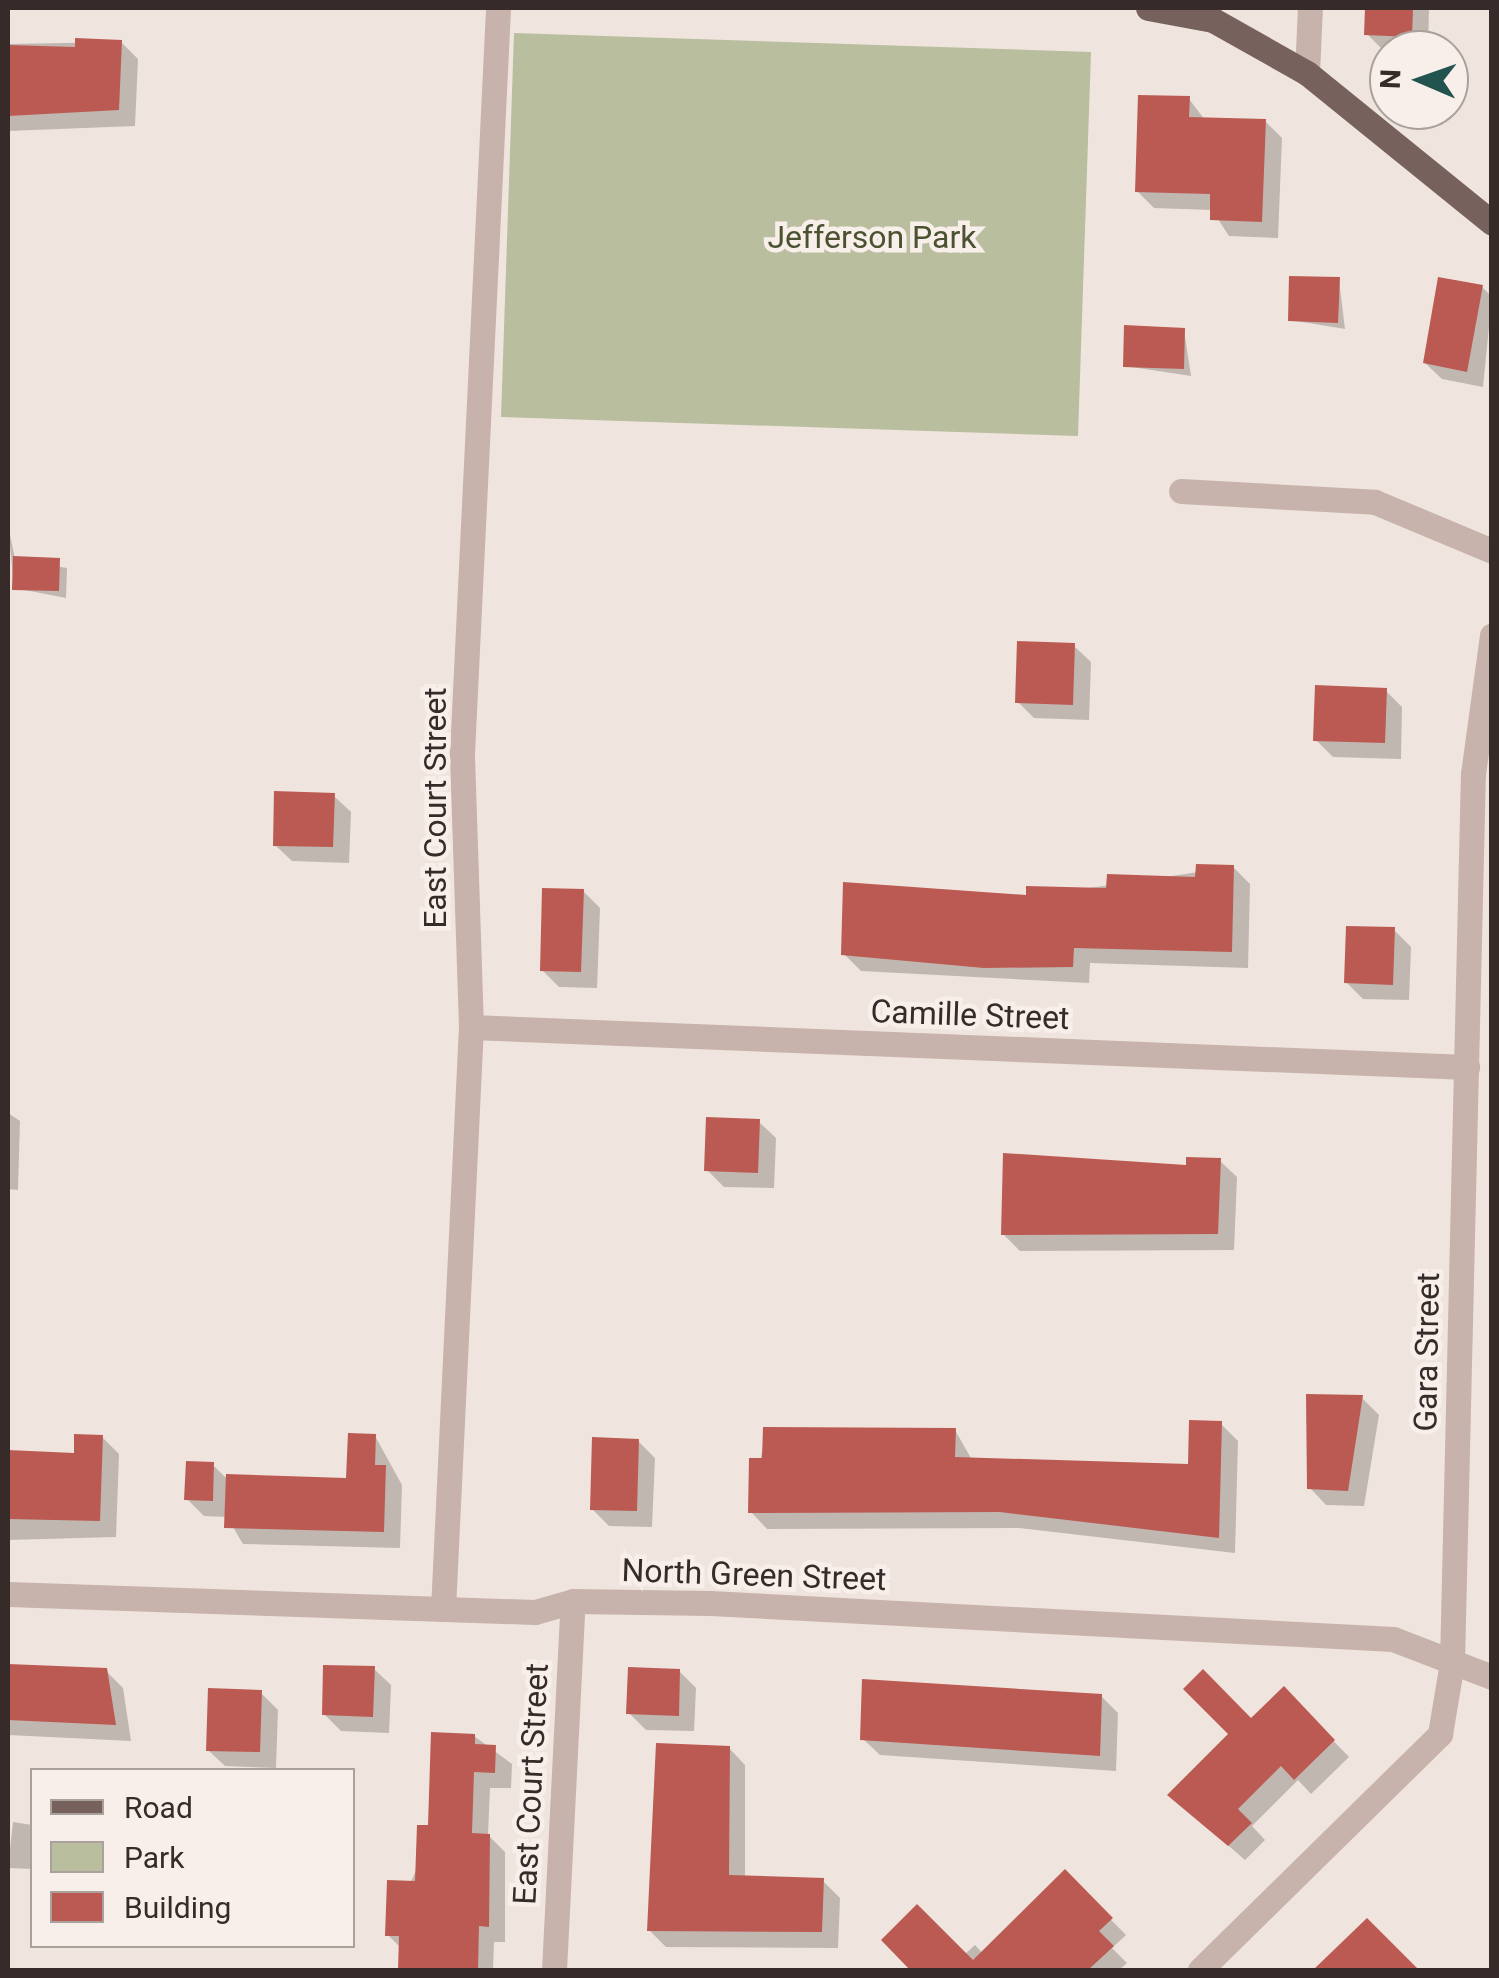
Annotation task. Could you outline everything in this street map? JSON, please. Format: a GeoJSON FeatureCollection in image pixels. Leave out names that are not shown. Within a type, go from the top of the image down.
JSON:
{"type":"FeatureCollection","features":[{"type":"Feature","properties":{"kind":"main road"},"geometry":{"type":"LineString","coordinates":[[1148,8],[1213,20],[1308,73],[1492,223]]}},
{"type":"Feature","properties":{"kind":"street","name":"East Court Street"},"geometry":{"type":"LineString","coordinates":[[443,1609],[471,1027],[462,754],[498,8]]}},
{"type":"Feature","properties":{"kind":"street"},"geometry":{"type":"LineString","coordinates":[[1308,73],[1310,8]]}},
{"type":"Feature","properties":{"kind":"street"},"geometry":{"type":"LineString","coordinates":[[1181,491],[1375,502],[1492,551]]}},
{"type":"Feature","properties":{"kind":"street","name":"Gara Street"},"geometry":{"type":"LineString","coordinates":[[1200,1970],[1440,1734],[1452,1662],[1473,774],[1492,635]]}},
{"type":"Feature","properties":{"kind":"street","name":"Camille Street"},"geometry":{"type":"LineString","coordinates":[[471,1027],[1467,1067]]}},
{"type":"Feature","properties":{"kind":"street","name":"North Green Street"},"geometry":{"type":"LineString","coordinates":[[8,1594],[535,1612],[573,1602],[1393,1639],[1492,1677]]}},
{"type":"Feature","properties":{"kind":"street","name":"East Court Street"},"geometry":{"type":"LineString","coordinates":[[554,1970],[573,1602]]}},
{"type":"Feature","properties":{"kind":"green space","name":"Jefferson Park"},"geometry":{"type":"Polygon","coordinates":[[[514,33],[1091,52],[1078,436],[501,417],[514,33]]]}},
{"type":"Feature","properties":{"kind":"building"},"geometry":{"type":"Polygon","coordinates":[[[1365,8],[1413,8],[1412,30],[1369,30],[1369,35],[1364,35],[1365,8]]]}},
{"type":"Feature","properties":{"kind":"building"},"geometry":{"type":"Polygon","coordinates":[[[75,38],[122,40],[119,110],[8,116],[8,45],[75,47],[75,38]]]}},
{"type":"Feature","properties":{"kind":"building"},"geometry":{"type":"Polygon","coordinates":[[[1138,95],[1190,96],[1189,117],[1266,119],[1262,222],[1210,220],[1210,194],[1135,192],[1138,95]]]}},
{"type":"Feature","properties":{"kind":"building"},"geometry":{"type":"Polygon","coordinates":[[[1289,276],[1340,277],[1338,323],[1288,321],[1289,276]]]}},
{"type":"Feature","properties":{"kind":"building"},"geometry":{"type":"Polygon","coordinates":[[[1438,277],[1483,285],[1467,372],[1423,363],[1438,277]]]}},
{"type":"Feature","properties":{"kind":"building"},"geometry":{"type":"Polygon","coordinates":[[[1124,325],[1185,328],[1184,369],[1123,367],[1124,325]]]}},
{"type":"Feature","properties":{"kind":"building"},"geometry":{"type":"Polygon","coordinates":[[[13,556],[60,558],[59,591],[12,590],[13,556]]]}},
{"type":"Feature","properties":{"kind":"building"},"geometry":{"type":"Polygon","coordinates":[[[1017,641],[1075,643],[1073,705],[1015,703],[1017,641]]]}},
{"type":"Feature","properties":{"kind":"building"},"geometry":{"type":"Polygon","coordinates":[[[1315,685],[1387,688],[1385,743],[1313,741],[1315,685]]]}},
{"type":"Feature","properties":{"kind":"building"},"geometry":{"type":"Polygon","coordinates":[[[274,791],[335,793],[333,847],[273,846],[274,791]]]}},
{"type":"Feature","properties":{"kind":"building"},"geometry":{"type":"Polygon","coordinates":[[[1196,864],[1234,865],[1232,952],[1074,948],[1073,967],[984,968],[841,955],[843,882],[1026,895],[1026,886],[1106,888],[1107,874],[1195,877],[1196,864]]]}},
{"type":"Feature","properties":{"kind":"building"},"geometry":{"type":"Polygon","coordinates":[[[542,888],[584,889],[581,972],[540,971],[542,888]]]}},
{"type":"Feature","properties":{"kind":"building"},"geometry":{"type":"Polygon","coordinates":[[[1346,926],[1395,927],[1393,985],[1344,983],[1346,926]]]}},
{"type":"Feature","properties":{"kind":"building"},"geometry":{"type":"Polygon","coordinates":[[[706,1117],[760,1119],[758,1173],[704,1171],[706,1117]]]}},
{"type":"Feature","properties":{"kind":"building"},"geometry":{"type":"Polygon","coordinates":[[[1003,1153],[1186,1165],[1186,1157],[1221,1158],[1218,1234],[1001,1235],[1003,1153]]]}},
{"type":"Feature","properties":{"kind":"building"},"geometry":{"type":"Polygon","coordinates":[[[1306,1394],[1363,1395],[1348,1491],[1307,1489],[1306,1394]]]}},
{"type":"Feature","properties":{"kind":"building"},"geometry":{"type":"Polygon","coordinates":[[[1189,1420],[1222,1421],[1219,1538],[1000,1512],[748,1513],[749,1458],[762,1458],[763,1427],[956,1428],[955,1457],[1188,1464],[1189,1420]]]}},
{"type":"Feature","properties":{"kind":"building"},"geometry":{"type":"Polygon","coordinates":[[[348,1433],[376,1434],[375,1465],[386,1465],[384,1532],[224,1528],[226,1474],[346,1478],[348,1433]]]}},
{"type":"Feature","properties":{"kind":"building"},"geometry":{"type":"Polygon","coordinates":[[[74,1434],[103,1435],[100,1521],[8,1519],[8,1450],[74,1453],[74,1434]]]}},
{"type":"Feature","properties":{"kind":"building"},"geometry":{"type":"Polygon","coordinates":[[[592,1437],[639,1439],[637,1511],[590,1510],[592,1437]]]}},
{"type":"Feature","properties":{"kind":"building"},"geometry":{"type":"Polygon","coordinates":[[[186,1461],[214,1462],[213,1501],[184,1500],[186,1461]]]}},
{"type":"Feature","properties":{"kind":"building"},"geometry":{"type":"Polygon","coordinates":[[[8,1664],[107,1668],[116,1725],[8,1720],[8,1664]]]}},
{"type":"Feature","properties":{"kind":"building"},"geometry":{"type":"Polygon","coordinates":[[[323,1665],[375,1666],[373,1717],[322,1715],[323,1665]]]}},
{"type":"Feature","properties":{"kind":"building"},"geometry":{"type":"Polygon","coordinates":[[[628,1667],[680,1669],[679,1716],[626,1714],[628,1667]]]}},
{"type":"Feature","properties":{"kind":"building"},"geometry":{"type":"Polygon","coordinates":[[[1203,1669],[1251,1718],[1284,1686],[1335,1740],[1294,1780],[1281,1766],[1238,1809],[1252,1823],[1228,1846],[1167,1795],[1228,1734],[1183,1689],[1203,1669]]]}},
{"type":"Feature","properties":{"kind":"building"},"geometry":{"type":"Polygon","coordinates":[[[862,1679],[1102,1694],[1100,1756],[860,1740],[862,1679]]]}},
{"type":"Feature","properties":{"kind":"building"},"geometry":{"type":"Polygon","coordinates":[[[208,1688],[262,1690],[260,1752],[206,1751],[208,1688]]]}},
{"type":"Feature","properties":{"kind":"building"},"geometry":{"type":"Polygon","coordinates":[[[431,1732],[475,1734],[475,1744],[496,1745],[495,1773],[474,1772],[472,1833],[490,1834],[489,1927],[479,1926],[478,1970],[398,1970],[399,1936],[385,1936],[387,1880],[415,1881],[417,1825],[428,1825],[431,1732]]]}},
{"type":"Feature","properties":{"kind":"building"},"geometry":{"type":"Polygon","coordinates":[[[656,1743],[730,1746],[729,1875],[824,1878],[822,1932],[647,1931],[656,1743]]]}},
{"type":"Feature","properties":{"kind":"building"},"geometry":{"type":"Polygon","coordinates":[[[1065,1869],[1113,1918],[1099,1931],[1114,1946],[1088,1970],[910,1970],[881,1940],[917,1904],[973,1960],[1065,1869]]]}},
{"type":"Feature","properties":{"kind":"building"},"geometry":{"type":"Polygon","coordinates":[[[1367,1918],[1419,1970],[1313,1970],[1367,1918]]]}}]}
